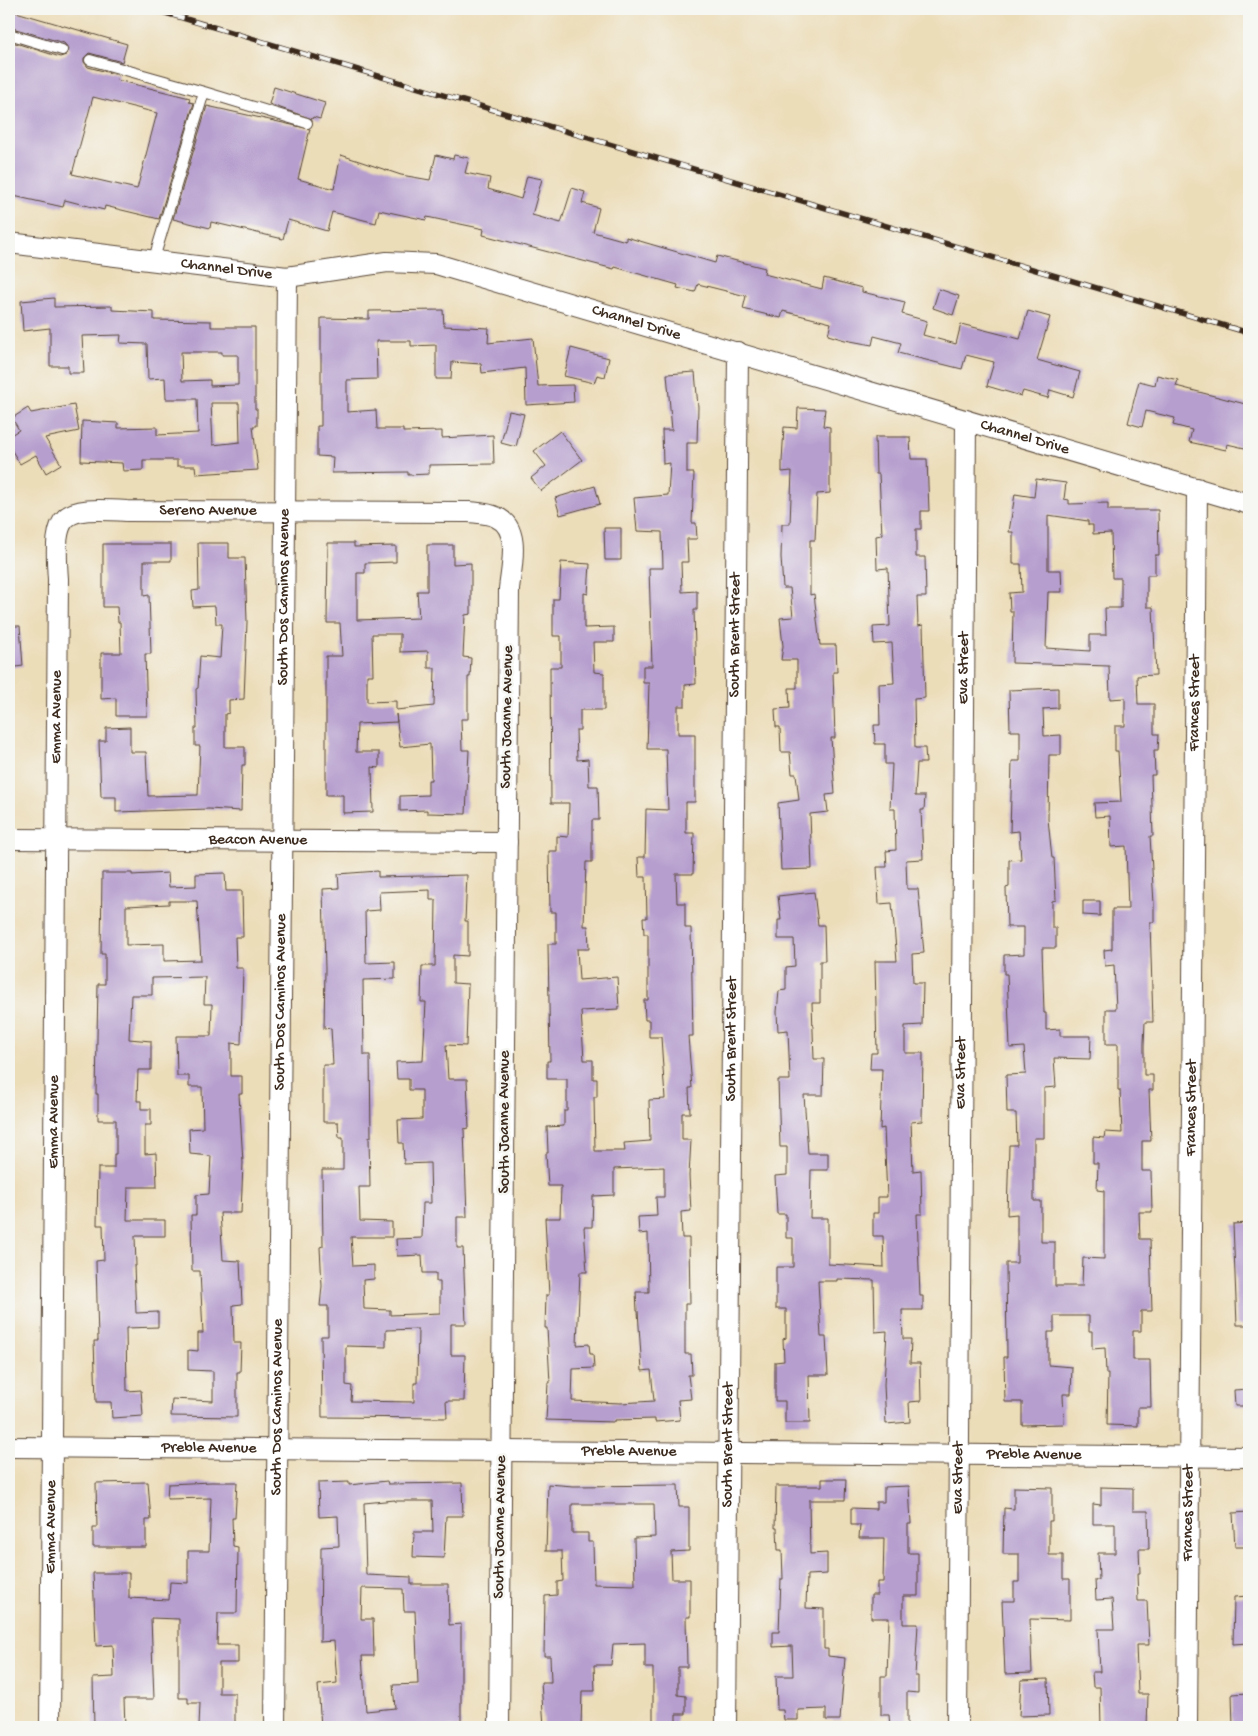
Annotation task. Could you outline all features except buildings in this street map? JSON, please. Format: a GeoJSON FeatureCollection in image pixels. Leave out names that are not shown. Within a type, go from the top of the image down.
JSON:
{"type":"FeatureCollection","features":[{"type":"Feature","properties":{"kind":"street","name":"Channel Drive"},"geometry":{"type":"LineString","coordinates":[[9,243],[286,277],[387,262],[436,264],[1249,504]]}},
{"type":"Feature","properties":{"kind":"street","name":"South Dos Caminos Avenue"},"geometry":{"type":"LineString","coordinates":[[274,1727],[286,277]]}},
{"type":"Feature","properties":{"kind":"street","name":"South Brent Street"},"geometry":{"type":"LineString","coordinates":[[726,1727],[730,1453],[738,352]]}},
{"type":"Feature","properties":{"kind":"street","name":"Eva Street"},"geometry":{"type":"LineString","coordinates":[[957,1727],[966,420]]}},
{"type":"Feature","properties":{"kind":"street","name":"Frances Street"},"geometry":{"type":"LineString","coordinates":[[1187,1727],[1197,488]]}},
{"type":"Feature","properties":{"kind":"street","name":"Sereno Avenue"},"geometry":{"type":"LineString","coordinates":[[64,520],[77,511],[92,509],[469,512],[487,514],[503,520]]}},
{"type":"Feature","properties":{"kind":"street","name":"Emma Avenue"},"geometry":{"type":"LineString","coordinates":[[50,1727],[54,1447],[58,579],[56,540],[64,520]]}},
{"type":"Feature","properties":{"kind":"street","name":"South Joanne Avenue"},"geometry":{"type":"LineString","coordinates":[[499,1727],[510,589],[513,550],[510,533],[503,520]]}},
{"type":"Feature","properties":{"kind":"street","name":"Beacon Avenue"},"geometry":{"type":"LineString","coordinates":[[9,838],[507,842]]}},
{"type":"Feature","properties":{"kind":"street","name":"Preble Avenue"},"geometry":{"type":"LineString","coordinates":[[9,1447],[1249,1457]]}},
{"type":"Feature","properties":{"kind":"lane"},"geometry":{"type":"LineString","coordinates":[[9,34],[62,50]]}},
{"type":"Feature","properties":{"kind":"lane"},"geometry":{"type":"LineString","coordinates":[[90,60],[307,123]]}},
{"type":"Feature","properties":{"kind":"lane"},"geometry":{"type":"LineString","coordinates":[[154,262],[204,92]]}},
{"type":"Feature","properties":{"kind":"railway"},"geometry":{"type":"LineString","coordinates":[[152,9],[1249,333]]}}]}
